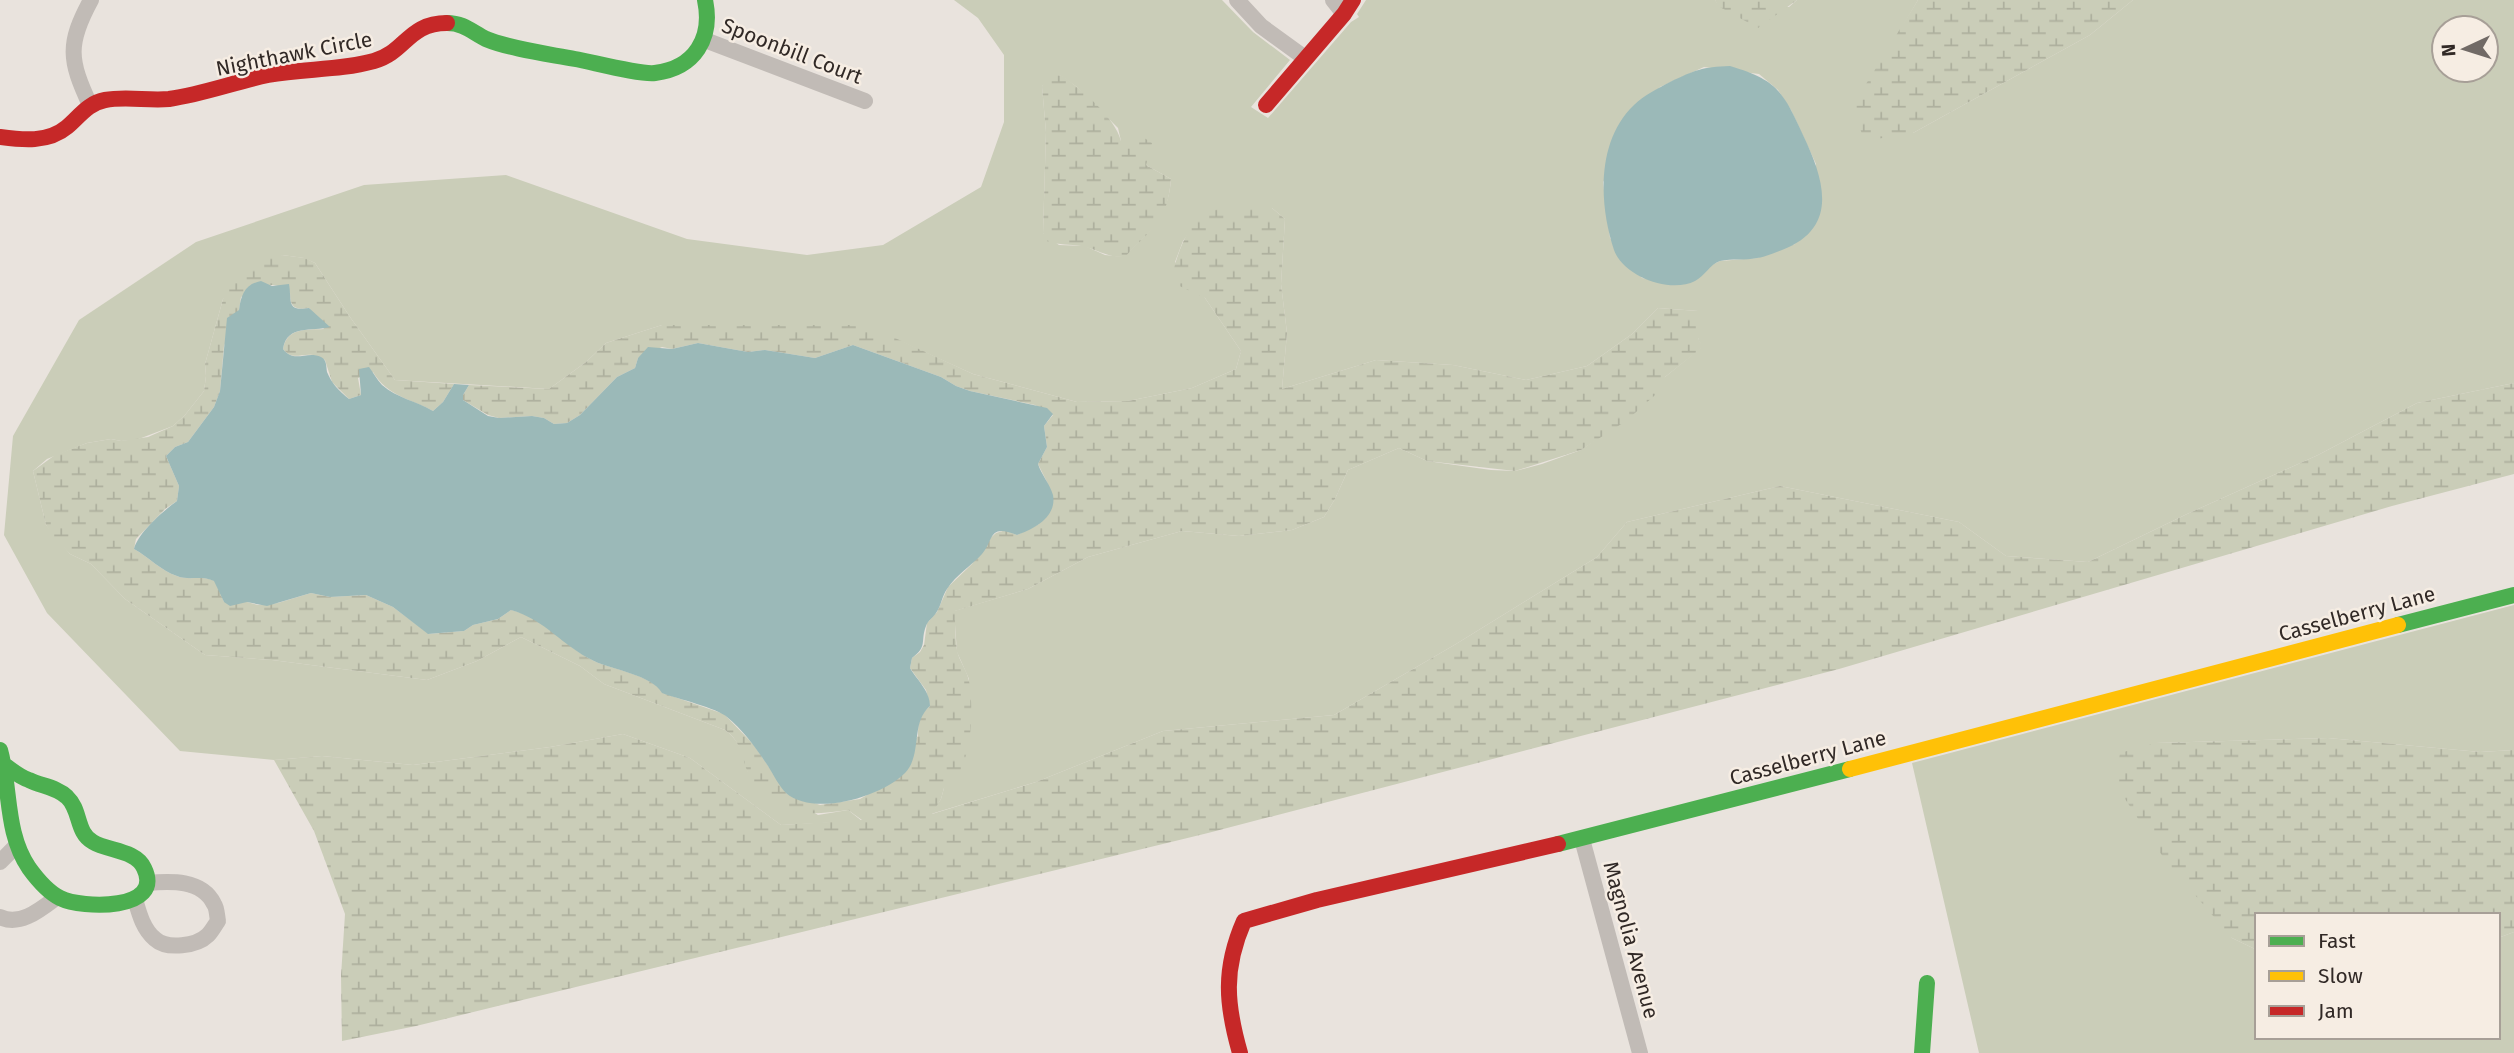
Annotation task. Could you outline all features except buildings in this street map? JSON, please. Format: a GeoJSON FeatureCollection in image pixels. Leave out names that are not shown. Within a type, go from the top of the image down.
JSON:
{"type":"FeatureCollection","features":[{"type":"Feature","properties":{"kind":"street"},"geometry":{"type":"LineString","coordinates":[[0,137],[43,139],[64,130],[90,105],[77,78],[73,50],[77,26],[91,0]]}},
{"type":"Feature","properties":{"kind":"street"},"geometry":{"type":"LineString","coordinates":[[705,0],[705,40]]}},
{"type":"Feature","properties":{"kind":"street"},"geometry":{"type":"LineString","coordinates":[[1237,0],[1261,26],[1305,58]]}},
{"type":"Feature","properties":{"kind":"street"},"geometry":{"type":"LineString","coordinates":[[1333,0],[1344,15]]}},
{"type":"Feature","properties":{"kind":"street"},"geometry":{"type":"LineString","coordinates":[[1266,105],[1344,15],[1353,0]]}},
{"type":"Feature","properties":{"kind":"street","name":"Nighthawk Circle"},"geometry":{"type":"LineString","coordinates":[[90,105],[105,100],[166,99],[200,94],[269,75],[349,68],[387,57],[416,30],[434,23],[460,23],[488,39],[548,54],[653,74],[675,68],[692,56],[705,40]]}},
{"type":"Feature","properties":{"kind":"street","name":"Spoonbill Court"},"geometry":{"type":"LineString","coordinates":[[705,40],[865,101]]}},
{"type":"Feature","properties":{"kind":"street","name":"Casselberry Lane"},"geometry":{"type":"LineString","coordinates":[[1240,1053],[1229,1013],[1227,976],[1233,942],[1244,921],[1317,900],[1582,839],[2514,595]]}},
{"type":"Feature","properties":{"kind":"street"},"geometry":{"type":"LineString","coordinates":[[0,750],[6,766],[8,825],[16,846],[29,867],[57,897],[76,903],[103,906],[120,905],[135,899],[143,892],[147,883],[146,869],[138,859],[105,849],[88,840],[69,799],[56,789],[26,779],[6,766]]}},
{"type":"Feature","properties":{"kind":"street","name":"Magnolia Avenue"},"geometry":{"type":"LineString","coordinates":[[1582,839],[1640,1053]]}},
{"type":"Feature","properties":{"kind":"street"},"geometry":{"type":"LineString","coordinates":[[0,862],[16,846]]}},
{"type":"Feature","properties":{"kind":"street"},"geometry":{"type":"LineString","coordinates":[[135,899],[141,918],[157,942],[173,946],[195,943],[208,935],[218,921],[215,904],[202,891],[174,881],[147,883]]}},
{"type":"Feature","properties":{"kind":"street"},"geometry":{"type":"LineString","coordinates":[[0,917],[8,921],[23,918],[57,897]]}},
{"type":"Feature","properties":{"kind":"street"},"geometry":{"type":"LineString","coordinates":[[1922,1053],[1927,983]]}},
{"type":"Feature","properties":{"kind":"green space"},"geometry":{"type":"Polygon","coordinates":[[[954,0],[1222,0],[1253,32],[1290,60],[1251,107],[1268,118],[1351,22],[1359,17],[1357,14],[1366,0],[1715,0],[1719,6],[1789,7],[1797,0],[1918,0],[1894,41],[1913,133],[2090,35],[2133,0],[2514,0],[2514,383],[2417,403],[2318,455],[2088,562],[2006,556],[1959,522],[1780,486],[1627,522],[1597,557],[1334,715],[1163,731],[1036,782],[931,814],[941,799],[969,679],[957,652],[954,611],[1028,589],[1088,557],[1182,531],[1239,536],[1292,530],[1324,517],[1348,470],[1399,448],[1427,461],[1515,471],[1581,450],[1601,436],[1702,347],[1698,338],[1698,311],[1658,308],[1632,334],[1587,366],[1526,380],[1453,365],[1376,360],[1282,389],[1287,333],[1281,284],[1285,219],[1272,208],[1197,222],[1183,241],[1175,262],[1205,298],[1241,351],[1236,369],[1192,388],[1128,401],[1077,402],[973,374],[867,326],[662,325],[606,343],[586,362],[549,389],[395,380],[315,263],[304,258],[282,255],[223,299],[205,364],[204,391],[173,426],[136,440],[111,439],[87,443],[47,459],[33,471],[46,525],[70,554],[91,564],[125,599],[205,655],[272,660],[427,680],[477,661],[521,637],[580,666],[604,684],[725,730],[741,749],[748,772],[818,815],[848,810],[862,821],[781,825],[690,758],[623,734],[550,747],[413,765],[322,756],[274,760],[180,751],[47,613],[4,535],[13,436],[79,320],[196,242],[364,185],[506,175],[687,239],[807,255],[883,245],[981,187],[1004,122],[1004,55],[978,18],[954,0]],[[1704,67],[1660,87],[1603,182],[1610,238],[1642,278],[1673,284],[1720,261],[1757,258],[1795,244],[1816,164],[1791,110],[1778,90],[1759,74],[1704,67]],[[1060,75],[1042,86],[1046,132],[1043,233],[1059,245],[1085,246],[1105,255],[1124,257],[1150,231],[1162,214],[1171,179],[1146,165],[1121,141],[1118,128],[1077,87],[1060,75]]]}},
{"type":"Feature","properties":{"kind":"green space"},"geometry":{"type":"Polygon","coordinates":[[[1715,0],[1797,0],[1758,28],[1718,6],[1715,0]]]}},
{"type":"Feature","properties":{"kind":"green space"},"geometry":{"type":"Polygon","coordinates":[[[1918,0],[2133,0],[2090,35],[1913,133],[1864,141],[1853,105],[1918,0]]]}},
{"type":"Feature","properties":{"kind":"green space"},"geometry":{"type":"Polygon","coordinates":[[[1061,75],[1105,113],[1121,141],[1138,134],[1152,143],[1146,165],[1171,179],[1162,216],[1125,257],[1081,246],[1048,242],[1043,233],[1046,132],[1042,86],[1051,77],[1061,75]]]}},
{"type":"Feature","properties":{"kind":"green space"},"geometry":{"type":"Polygon","coordinates":[[[1227,207],[1272,208],[1285,219],[1281,284],[1287,333],[1282,389],[1376,360],[1453,365],[1526,380],[1587,366],[1632,334],[1658,308],[1698,311],[1698,338],[1703,347],[1665,377],[1663,388],[1626,421],[1581,450],[1515,471],[1427,461],[1399,448],[1348,470],[1324,517],[1292,530],[1239,536],[1182,531],[1088,557],[1028,589],[955,611],[957,650],[968,677],[971,693],[971,724],[961,770],[954,781],[944,788],[932,814],[1036,782],[1163,731],[1334,715],[1597,557],[1627,522],[1780,486],[1959,522],[2006,556],[2088,562],[2318,455],[2417,403],[2514,383],[2514,474],[2392,506],[1839,669],[1208,833],[416,1026],[342,1041],[341,976],[345,914],[314,831],[274,760],[322,756],[413,765],[550,747],[623,734],[690,758],[781,825],[862,820],[848,810],[803,813],[778,806],[757,788],[748,773],[738,744],[725,730],[604,684],[580,666],[521,637],[477,661],[427,680],[272,660],[205,655],[125,599],[91,564],[70,554],[46,525],[33,471],[55,455],[87,443],[148,437],[173,426],[204,391],[205,364],[223,299],[237,274],[257,260],[282,255],[305,258],[315,263],[395,380],[454,384],[443,402],[433,411],[392,392],[373,372],[358,378],[361,395],[349,399],[332,382],[325,360],[313,355],[293,356],[283,349],[293,333],[324,329],[309,308],[294,307],[290,292],[271,285],[241,297],[239,310],[224,346],[220,391],[214,407],[188,442],[175,447],[166,456],[179,486],[177,501],[165,509],[136,539],[134,549],[171,574],[215,581],[224,602],[258,605],[278,603],[311,593],[330,597],[366,595],[393,607],[429,634],[464,631],[473,625],[498,619],[511,610],[524,614],[544,624],[594,661],[642,677],[663,693],[724,714],[753,744],[787,793],[820,805],[860,799],[872,792],[918,736],[920,720],[930,706],[926,690],[910,668],[912,658],[924,645],[927,623],[937,612],[948,587],[972,564],[987,541],[996,533],[1006,530],[1017,535],[1039,524],[1048,484],[1038,464],[1047,447],[1044,426],[1053,415],[1035,405],[970,391],[941,377],[853,345],[815,358],[765,350],[748,352],[698,343],[672,349],[662,347],[638,358],[635,368],[617,377],[580,415],[567,423],[554,424],[544,418],[532,416],[499,418],[488,415],[463,400],[469,385],[549,389],[586,362],[606,343],[662,325],[867,325],[973,374],[1077,402],[1128,401],[1192,388],[1236,369],[1241,351],[1205,298],[1171,282],[1178,254],[1192,227],[1205,213],[1227,207]]]}},
{"type":"Feature","properties":{"kind":"green space"},"geometry":{"type":"Polygon","coordinates":[[[2514,605],[2514,750],[2480,752],[2328,738],[2156,743],[2232,938],[2255,949],[2255,1039],[2500,1039],[2500,937],[2514,932],[2514,1053],[1979,1053],[1912,763],[2514,605]]]}},
{"type":"Feature","properties":{"kind":"green space"},"geometry":{"type":"Polygon","coordinates":[[[2328,738],[2480,752],[2514,750],[2514,932],[2500,937],[2500,913],[2255,913],[2255,949],[2232,938],[2165,860],[2114,782],[2120,753],[2156,743],[2328,738]]]}},
{"type":"Feature","properties":{"kind":"water"},"geometry":{"type":"Polygon","coordinates":[[[1730,66],[1768,82],[1777,89],[1790,108],[1817,168],[1822,201],[1820,216],[1813,229],[1800,241],[1773,254],[1752,259],[1720,261],[1695,281],[1685,284],[1661,284],[1649,280],[1627,268],[1619,259],[1609,232],[1605,213],[1604,174],[1613,137],[1634,105],[1651,92],[1705,68],[1730,66]]]}},
{"type":"Feature","properties":{"kind":"water"},"geometry":{"type":"Polygon","coordinates":[[[261,281],[272,286],[289,284],[293,307],[309,308],[330,327],[295,332],[285,341],[283,349],[287,353],[292,356],[316,355],[323,358],[331,380],[349,399],[361,395],[359,369],[369,367],[380,383],[388,389],[433,411],[443,402],[454,384],[469,385],[463,400],[488,416],[532,416],[544,418],[554,424],[567,423],[580,415],[617,377],[635,368],[638,358],[648,347],[672,349],[698,343],[748,352],[765,350],[815,358],[853,345],[941,377],[970,391],[1047,408],[1053,414],[1044,426],[1047,447],[1038,464],[1050,487],[1053,503],[1048,516],[1037,526],[1017,535],[996,532],[982,554],[945,592],[938,610],[927,624],[922,647],[912,658],[910,668],[926,691],[930,706],[920,721],[914,757],[905,773],[880,790],[847,801],[830,804],[798,800],[783,790],[754,746],[727,717],[706,707],[662,693],[641,677],[594,661],[523,614],[511,610],[498,619],[473,625],[464,631],[428,634],[393,607],[366,595],[330,597],[311,593],[267,606],[247,602],[230,606],[224,602],[214,581],[171,574],[134,549],[146,529],[177,501],[179,486],[166,456],[175,447],[188,442],[214,407],[220,391],[227,318],[239,310],[248,288],[261,281]]]}},
{"type":"Feature","properties":{"kind":"traffic: fast"},"geometry":{"type":"LineString","coordinates":[[447,23],[463,26],[496,43],[655,73],[681,65],[698,49],[706,27],[705,0]]}},
{"type":"Feature","properties":{"kind":"traffic: fast"},"geometry":{"type":"LineString","coordinates":[[2398,625],[2514,595]]}},
{"type":"Feature","properties":{"kind":"traffic: fast"},"geometry":{"type":"LineString","coordinates":[[0,750],[16,840],[29,868],[43,885],[60,898],[85,904],[118,903],[143,892],[147,882],[140,862],[128,854],[93,842],[84,833],[75,808],[67,797],[23,777],[6,766]]}},
{"type":"Feature","properties":{"kind":"traffic: fast"},"geometry":{"type":"LineString","coordinates":[[1558,844],[1850,769]]}},
{"type":"Feature","properties":{"kind":"traffic: fast"},"geometry":{"type":"LineString","coordinates":[[1922,1053],[1927,983]]}},
{"type":"Feature","properties":{"kind":"traffic: slow"},"geometry":{"type":"LineString","coordinates":[[1850,769],[2398,625]]}},
{"type":"Feature","properties":{"kind":"traffic: jam"},"geometry":{"type":"LineString","coordinates":[[1266,105],[1353,0]]}},
{"type":"Feature","properties":{"kind":"traffic: jam"},"geometry":{"type":"LineString","coordinates":[[0,137],[26,139],[52,136],[67,127],[89,107],[105,100],[169,99],[268,75],[374,61],[385,57],[424,28],[447,23]]}},
{"type":"Feature","properties":{"kind":"traffic: jam"},"geometry":{"type":"LineString","coordinates":[[1240,1053],[1232,1018],[1229,987],[1233,955],[1244,921],[1317,900],[1558,844]]}}]}
